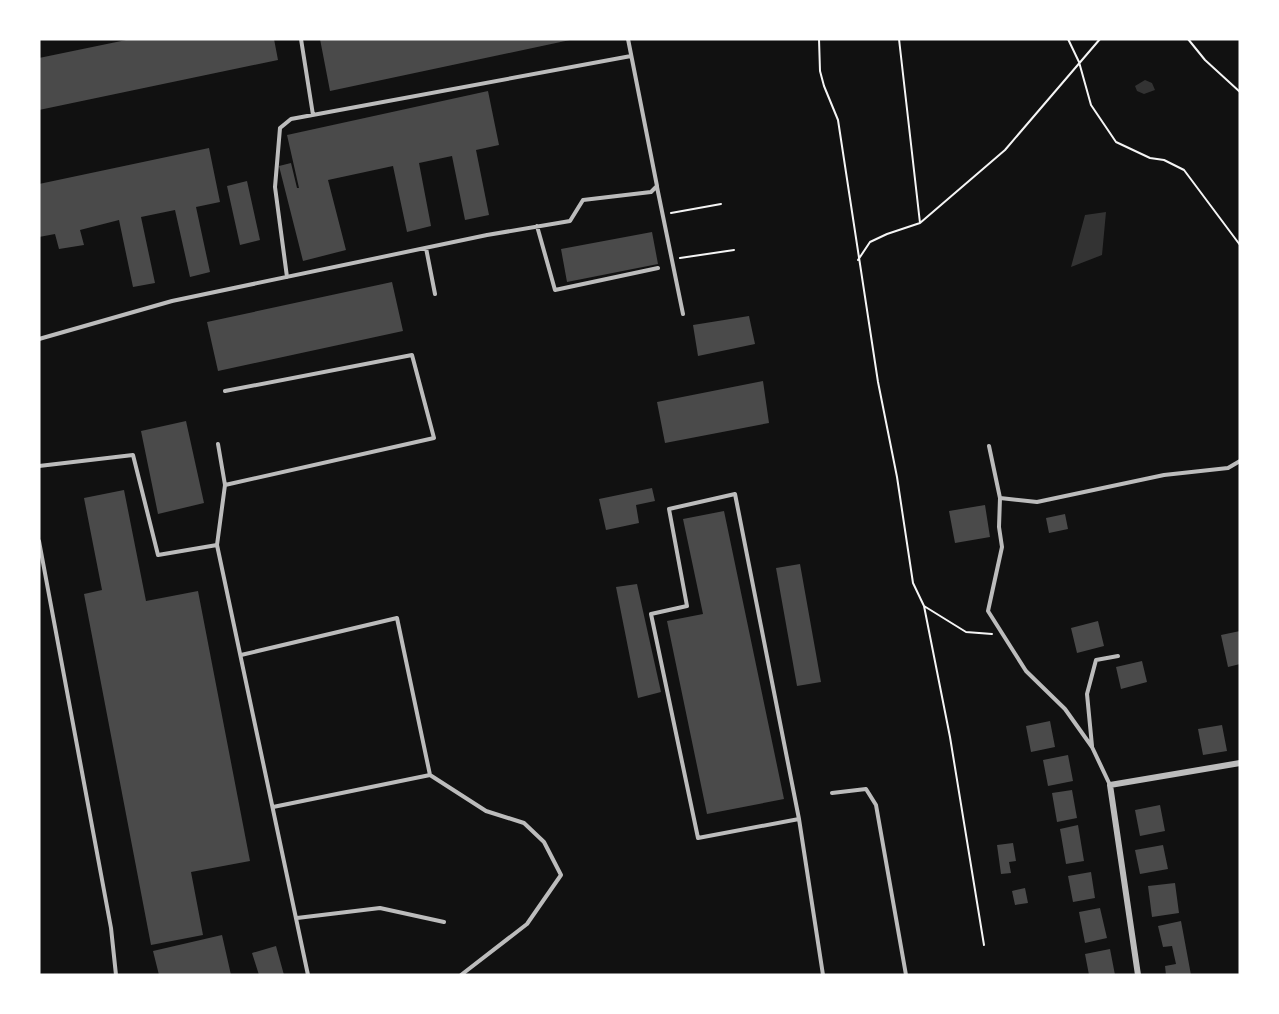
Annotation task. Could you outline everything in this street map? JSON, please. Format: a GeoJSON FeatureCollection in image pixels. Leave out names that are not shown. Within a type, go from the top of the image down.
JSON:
{"type":"FeatureCollection","features":[{"type":"Feature","properties":{"kind":"street"},"geometry":{"type":"LineString","coordinates":[[1138,975],[1110,786],[1240,763]]}},
{"type":"Feature","properties":{"kind":"lane"},"geometry":{"type":"LineString","coordinates":[[301,39],[313,115]]}},
{"type":"Feature","properties":{"kind":"lane"},"geometry":{"type":"LineString","coordinates":[[628,39],[683,315]]}},
{"type":"Feature","properties":{"kind":"lane"},"geometry":{"type":"LineString","coordinates":[[287,277],[275,187],[280,128],[291,119],[631,56]]}},
{"type":"Feature","properties":{"kind":"lane"},"geometry":{"type":"LineString","coordinates":[[39,339],[172,301],[570,220],[583,200],[651,192],[657,186]]}},
{"type":"Feature","properties":{"kind":"lane"},"geometry":{"type":"LineString","coordinates":[[537,226],[555,290],[658,267]]}},
{"type":"Feature","properties":{"kind":"lane"},"geometry":{"type":"LineString","coordinates":[[426,248],[435,294]]}},
{"type":"Feature","properties":{"kind":"lane"},"geometry":{"type":"LineString","coordinates":[[225,391],[412,355],[434,438],[225,485]]}},
{"type":"Feature","properties":{"kind":"lane"},"geometry":{"type":"LineString","coordinates":[[218,444],[225,485],[217,545],[308,975]]}},
{"type":"Feature","properties":{"kind":"lane"},"geometry":{"type":"LineString","coordinates":[[989,446],[1000,498],[999,527],[1002,547],[988,611],[1026,671],[1065,709],[1092,747],[1110,786]]}},
{"type":"Feature","properties":{"kind":"lane"},"geometry":{"type":"LineString","coordinates":[[39,466],[133,455],[158,555],[217,545]]}},
{"type":"Feature","properties":{"kind":"lane"},"geometry":{"type":"LineString","coordinates":[[1000,498],[1037,502],[1164,475],[1228,468],[1240,461]]}},
{"type":"Feature","properties":{"kind":"lane"},"geometry":{"type":"LineString","coordinates":[[798,819],[698,838],[651,614],[687,606],[669,509],[735,494],[798,819],[823,975]]}},
{"type":"Feature","properties":{"kind":"lane"},"geometry":{"type":"LineString","coordinates":[[39,541],[111,928],[116,975]]}},
{"type":"Feature","properties":{"kind":"lane"},"geometry":{"type":"LineString","coordinates":[[241,655],[397,618],[430,775]]}},
{"type":"Feature","properties":{"kind":"lane"},"geometry":{"type":"LineString","coordinates":[[1092,747],[1087,694],[1096,660],[1118,656]]}},
{"type":"Feature","properties":{"kind":"lane"},"geometry":{"type":"LineString","coordinates":[[273,807],[430,775],[486,811],[524,823],[544,842],[561,875],[527,924],[461,975]]}},
{"type":"Feature","properties":{"kind":"lane"},"geometry":{"type":"LineString","coordinates":[[832,793],[866,789],[876,805],[906,975]]}},
{"type":"Feature","properties":{"kind":"lane"},"geometry":{"type":"LineString","coordinates":[[297,918],[380,908],[444,922]]}},
{"type":"Feature","properties":{"kind":"path"},"geometry":{"type":"LineString","coordinates":[[819,39],[820,71],[838,120],[858,260],[878,382],[897,477],[913,583],[924,606],[950,736],[984,945]]}},
{"type":"Feature","properties":{"kind":"path"},"geometry":{"type":"LineString","coordinates":[[899,39],[920,223]]}},
{"type":"Feature","properties":{"kind":"path"},"geometry":{"type":"LineString","coordinates":[[1068,39],[1079,62],[1091,105],[1116,142],[1150,158],[1164,160],[1184,170],[1240,245]]}},
{"type":"Feature","properties":{"kind":"path"},"geometry":{"type":"LineString","coordinates":[[858,260],[870,242],[920,223],[1005,150],[1100,39]]}},
{"type":"Feature","properties":{"kind":"path"},"geometry":{"type":"LineString","coordinates":[[1188,39],[1206,60],[1240,92]]}},
{"type":"Feature","properties":{"kind":"path"},"geometry":{"type":"LineString","coordinates":[[663,214],[721,204]]}},
{"type":"Feature","properties":{"kind":"path"},"geometry":{"type":"LineString","coordinates":[[672,260],[734,250]]}},
{"type":"Feature","properties":{"kind":"path"},"geometry":{"type":"LineString","coordinates":[[924,606],[966,632],[1004,635]]}},
{"type":"Feature","properties":{"kind":"shaded area"},"geometry":{"type":"Polygon","coordinates":[[[1145,80],[1152,83],[1155,90],[1144,94],[1137,91],[1135,86],[1145,80]]]}},
{"type":"Feature","properties":{"kind":"shaded area"},"geometry":{"type":"Polygon","coordinates":[[[1106,212],[1102,255],[1071,267],[1085,215],[1106,212]]]}},
{"type":"Feature","properties":{"kind":"building"},"geometry":{"type":"Polygon","coordinates":[[[131,39],[274,39],[278,60],[39,110],[39,58],[131,39]]]}},
{"type":"Feature","properties":{"kind":"building"},"geometry":{"type":"Polygon","coordinates":[[[320,39],[569,39],[570,40],[330,91],[320,39]]]}},
{"type":"Feature","properties":{"kind":"building"},"geometry":{"type":"Polygon","coordinates":[[[488,91],[499,145],[476,150],[489,215],[465,220],[452,156],[419,163],[431,226],[407,232],[393,166],[328,180],[346,250],[303,261],[279,166],[291,163],[297,188],[299,188],[287,135],[488,91]]]}},
{"type":"Feature","properties":{"kind":"building"},"geometry":{"type":"Polygon","coordinates":[[[209,148],[220,202],[196,207],[210,272],[190,277],[175,210],[141,217],[155,283],[133,287],[119,220],[80,230],[84,245],[59,249],[55,234],[39,237],[39,184],[209,148]]]}},
{"type":"Feature","properties":{"kind":"building"},"geometry":{"type":"Polygon","coordinates":[[[247,181],[260,240],[240,245],[227,186],[247,181]]]}},
{"type":"Feature","properties":{"kind":"building"},"geometry":{"type":"Polygon","coordinates":[[[652,232],[658,264],[567,282],[561,249],[652,232]]]}},
{"type":"Feature","properties":{"kind":"building"},"geometry":{"type":"Polygon","coordinates":[[[392,282],[403,331],[218,371],[207,322],[392,282]]]}},
{"type":"Feature","properties":{"kind":"building"},"geometry":{"type":"Polygon","coordinates":[[[749,316],[755,344],[698,356],[693,325],[749,316]]]}},
{"type":"Feature","properties":{"kind":"building"},"geometry":{"type":"Polygon","coordinates":[[[763,381],[769,423],[665,443],[657,402],[763,381]]]}},
{"type":"Feature","properties":{"kind":"building"},"geometry":{"type":"Polygon","coordinates":[[[186,421],[204,503],[158,514],[141,431],[186,421]]]}},
{"type":"Feature","properties":{"kind":"building"},"geometry":{"type":"Polygon","coordinates":[[[652,488],[655,501],[636,505],[639,523],[606,530],[599,499],[652,488]]]}},
{"type":"Feature","properties":{"kind":"building"},"geometry":{"type":"Polygon","coordinates":[[[124,490],[146,601],[198,591],[250,861],[191,872],[203,935],[151,945],[84,594],[102,590],[84,498],[124,490]]]}},
{"type":"Feature","properties":{"kind":"building"},"geometry":{"type":"Polygon","coordinates":[[[985,505],[990,537],[955,543],[949,511],[985,505]]]}},
{"type":"Feature","properties":{"kind":"building"},"geometry":{"type":"Polygon","coordinates":[[[724,511],[784,799],[707,814],[667,621],[703,614],[683,519],[724,511]]]}},
{"type":"Feature","properties":{"kind":"building"},"geometry":{"type":"Polygon","coordinates":[[[1065,514],[1068,529],[1049,533],[1046,518],[1065,514]]]}},
{"type":"Feature","properties":{"kind":"building"},"geometry":{"type":"Polygon","coordinates":[[[800,564],[821,682],[797,686],[776,568],[800,564]]]}},
{"type":"Feature","properties":{"kind":"building"},"geometry":{"type":"Polygon","coordinates":[[[637,584],[661,692],[638,698],[616,587],[637,584]]]}},
{"type":"Feature","properties":{"kind":"building"},"geometry":{"type":"Polygon","coordinates":[[[1098,621],[1104,646],[1077,653],[1071,628],[1098,621]]]}},
{"type":"Feature","properties":{"kind":"building"},"geometry":{"type":"Polygon","coordinates":[[[1240,631],[1240,664],[1228,667],[1221,635],[1240,631]]]}},
{"type":"Feature","properties":{"kind":"building"},"geometry":{"type":"Polygon","coordinates":[[[1142,661],[1147,682],[1121,689],[1116,667],[1142,661]]]}},
{"type":"Feature","properties":{"kind":"building"},"geometry":{"type":"Polygon","coordinates":[[[1050,721],[1055,747],[1031,752],[1026,726],[1050,721]]]}},
{"type":"Feature","properties":{"kind":"building"},"geometry":{"type":"Polygon","coordinates":[[[1222,725],[1227,751],[1203,755],[1198,729],[1222,725]]]}},
{"type":"Feature","properties":{"kind":"building"},"geometry":{"type":"Polygon","coordinates":[[[1068,755],[1073,781],[1048,786],[1043,760],[1068,755]]]}},
{"type":"Feature","properties":{"kind":"building"},"geometry":{"type":"Polygon","coordinates":[[[1072,790],[1077,818],[1057,822],[1052,793],[1072,790]]]}},
{"type":"Feature","properties":{"kind":"building"},"geometry":{"type":"Polygon","coordinates":[[[1160,805],[1165,831],[1140,836],[1135,810],[1160,805]]]}},
{"type":"Feature","properties":{"kind":"building"},"geometry":{"type":"Polygon","coordinates":[[[1078,825],[1084,861],[1066,864],[1060,829],[1078,825]]]}},
{"type":"Feature","properties":{"kind":"building"},"geometry":{"type":"Polygon","coordinates":[[[1013,843],[1016,861],[1009,862],[1011,873],[1001,874],[997,845],[1013,843]]]}},
{"type":"Feature","properties":{"kind":"building"},"geometry":{"type":"Polygon","coordinates":[[[1163,845],[1168,869],[1140,874],[1135,850],[1163,845]]]}},
{"type":"Feature","properties":{"kind":"building"},"geometry":{"type":"Polygon","coordinates":[[[1091,872],[1095,898],[1073,902],[1068,876],[1091,872]]]}},
{"type":"Feature","properties":{"kind":"building"},"geometry":{"type":"Polygon","coordinates":[[[1175,883],[1179,913],[1152,917],[1148,886],[1175,883]]]}},
{"type":"Feature","properties":{"kind":"building"},"geometry":{"type":"Polygon","coordinates":[[[1025,888],[1028,903],[1015,905],[1012,891],[1025,888]]]}},
{"type":"Feature","properties":{"kind":"building"},"geometry":{"type":"Polygon","coordinates":[[[1100,908],[1107,938],[1085,943],[1079,912],[1100,908]]]}},
{"type":"Feature","properties":{"kind":"building"},"geometry":{"type":"Polygon","coordinates":[[[1181,921],[1191,975],[1166,975],[1165,966],[1176,964],[1172,946],[1163,947],[1158,926],[1181,921]]]}},
{"type":"Feature","properties":{"kind":"building"},"geometry":{"type":"Polygon","coordinates":[[[222,935],[231,975],[159,975],[153,951],[222,935]]]}},
{"type":"Feature","properties":{"kind":"building"},"geometry":{"type":"Polygon","coordinates":[[[276,946],[284,975],[259,975],[252,953],[276,946]]]}},
{"type":"Feature","properties":{"kind":"building"},"geometry":{"type":"Polygon","coordinates":[[[1110,949],[1115,975],[1089,975],[1085,954],[1110,949]]]}}]}
